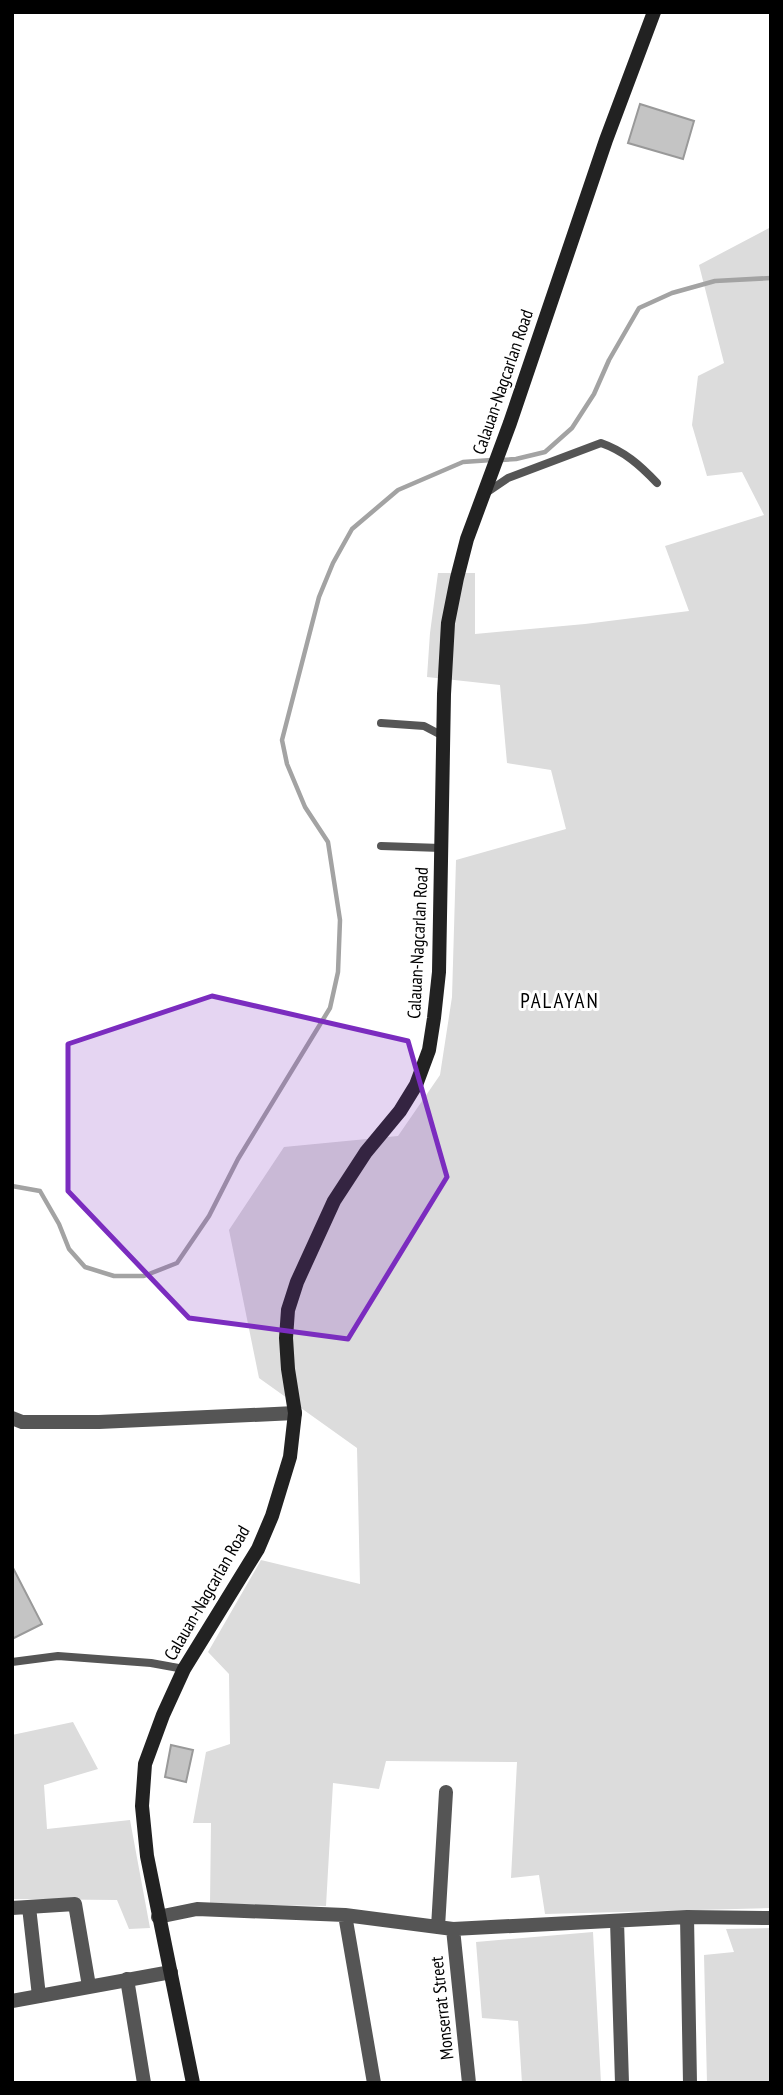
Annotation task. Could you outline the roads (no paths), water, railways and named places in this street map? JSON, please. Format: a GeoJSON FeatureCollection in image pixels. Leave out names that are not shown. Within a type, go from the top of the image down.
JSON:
{"type":"FeatureCollection","features":[{"type":"Feature","properties":{"kind":"main road","name":"Calauan-Nagcarlan Road"},"geometry":{"type":"LineString","coordinates":[[193,2083],[147,1856],[142,1806],[145,1764],[184,1669],[258,1549],[272,1516],[290,1457],[295,1413],[286,1338],[288,1310],[297,1282],[334,1201],[360,1160],[400,1111],[416,1086],[429,1050],[439,972],[448,622],[457,578],[467,539],[510,423],[606,140],[654,12]]}},
{"type":"Feature","properties":{"kind":"street"},"geometry":{"type":"LineString","coordinates":[[12,1418],[22,1422],[99,1422],[295,1413]]}},
{"type":"Feature","properties":{"kind":"street","name":"Monserrat Street"},"geometry":{"type":"LineString","coordinates":[[446,1792],[445,1928],[470,2083]]}},
{"type":"Feature","properties":{"kind":"street"},"geometry":{"type":"LineString","coordinates":[[12,1908],[75,1904],[89,1986]]}},
{"type":"Feature","properties":{"kind":"street"},"geometry":{"type":"LineString","coordinates":[[29,1907],[39,1996]]}},
{"type":"Feature","properties":{"kind":"street"},"geometry":{"type":"LineString","coordinates":[[158,1917],[197,1909],[345,1915],[445,1928],[687,1917],[771,1918]]}},
{"type":"Feature","properties":{"kind":"street"},"geometry":{"type":"LineString","coordinates":[[345,1915],[374,2083]]}},
{"type":"Feature","properties":{"kind":"street"},"geometry":{"type":"LineString","coordinates":[[687,1917],[690,2083]]}},
{"type":"Feature","properties":{"kind":"street"},"geometry":{"type":"LineString","coordinates":[[617,1921],[622,2083]]}},
{"type":"Feature","properties":{"kind":"street"},"geometry":{"type":"LineString","coordinates":[[12,2001],[171,1972]]}},
{"type":"Feature","properties":{"kind":"street"},"geometry":{"type":"LineString","coordinates":[[127,1979],[144,2083]]}},
{"type":"Feature","properties":{"kind":"lane"},"geometry":{"type":"LineString","coordinates":[[483,495],[508,478],[601,443],[638,463],[657,483]]}},
{"type":"Feature","properties":{"kind":"lane"},"geometry":{"type":"LineString","coordinates":[[381,723],[424,726],[443,736]]}},
{"type":"Feature","properties":{"kind":"lane"},"geometry":{"type":"LineString","coordinates":[[380,846],[441,848]]}},
{"type":"Feature","properties":{"kind":"lane"},"geometry":{"type":"LineString","coordinates":[[13,1660],[58,1656],[151,1663],[184,1669]]}},
{"type":"Feature","properties":{"kind":"waterway"},"geometry":{"type":"LineString","coordinates":[[501,460],[545,452],[572,428],[594,394],[609,360],[639,308],[672,293],[715,281],[771,278]]}},
{"type":"Feature","properties":{"kind":"waterway"},"geometry":{"type":"LineString","coordinates":[[12,1186],[40,1191],[59,1224],[69,1249],[85,1267],[114,1276],[144,1276],[177,1263],[209,1216],[238,1159],[330,1008],[338,972],[340,920],[328,842],[305,807],[287,764],[282,740],[319,597],[333,563],[352,529],[398,490],[463,462],[492,460]]}},
{"type":"Feature","properties":{"kind":"district","name":"PALAYAN"},"geometry":{"type":"Point","coordinates":[560,1001]}}]}
